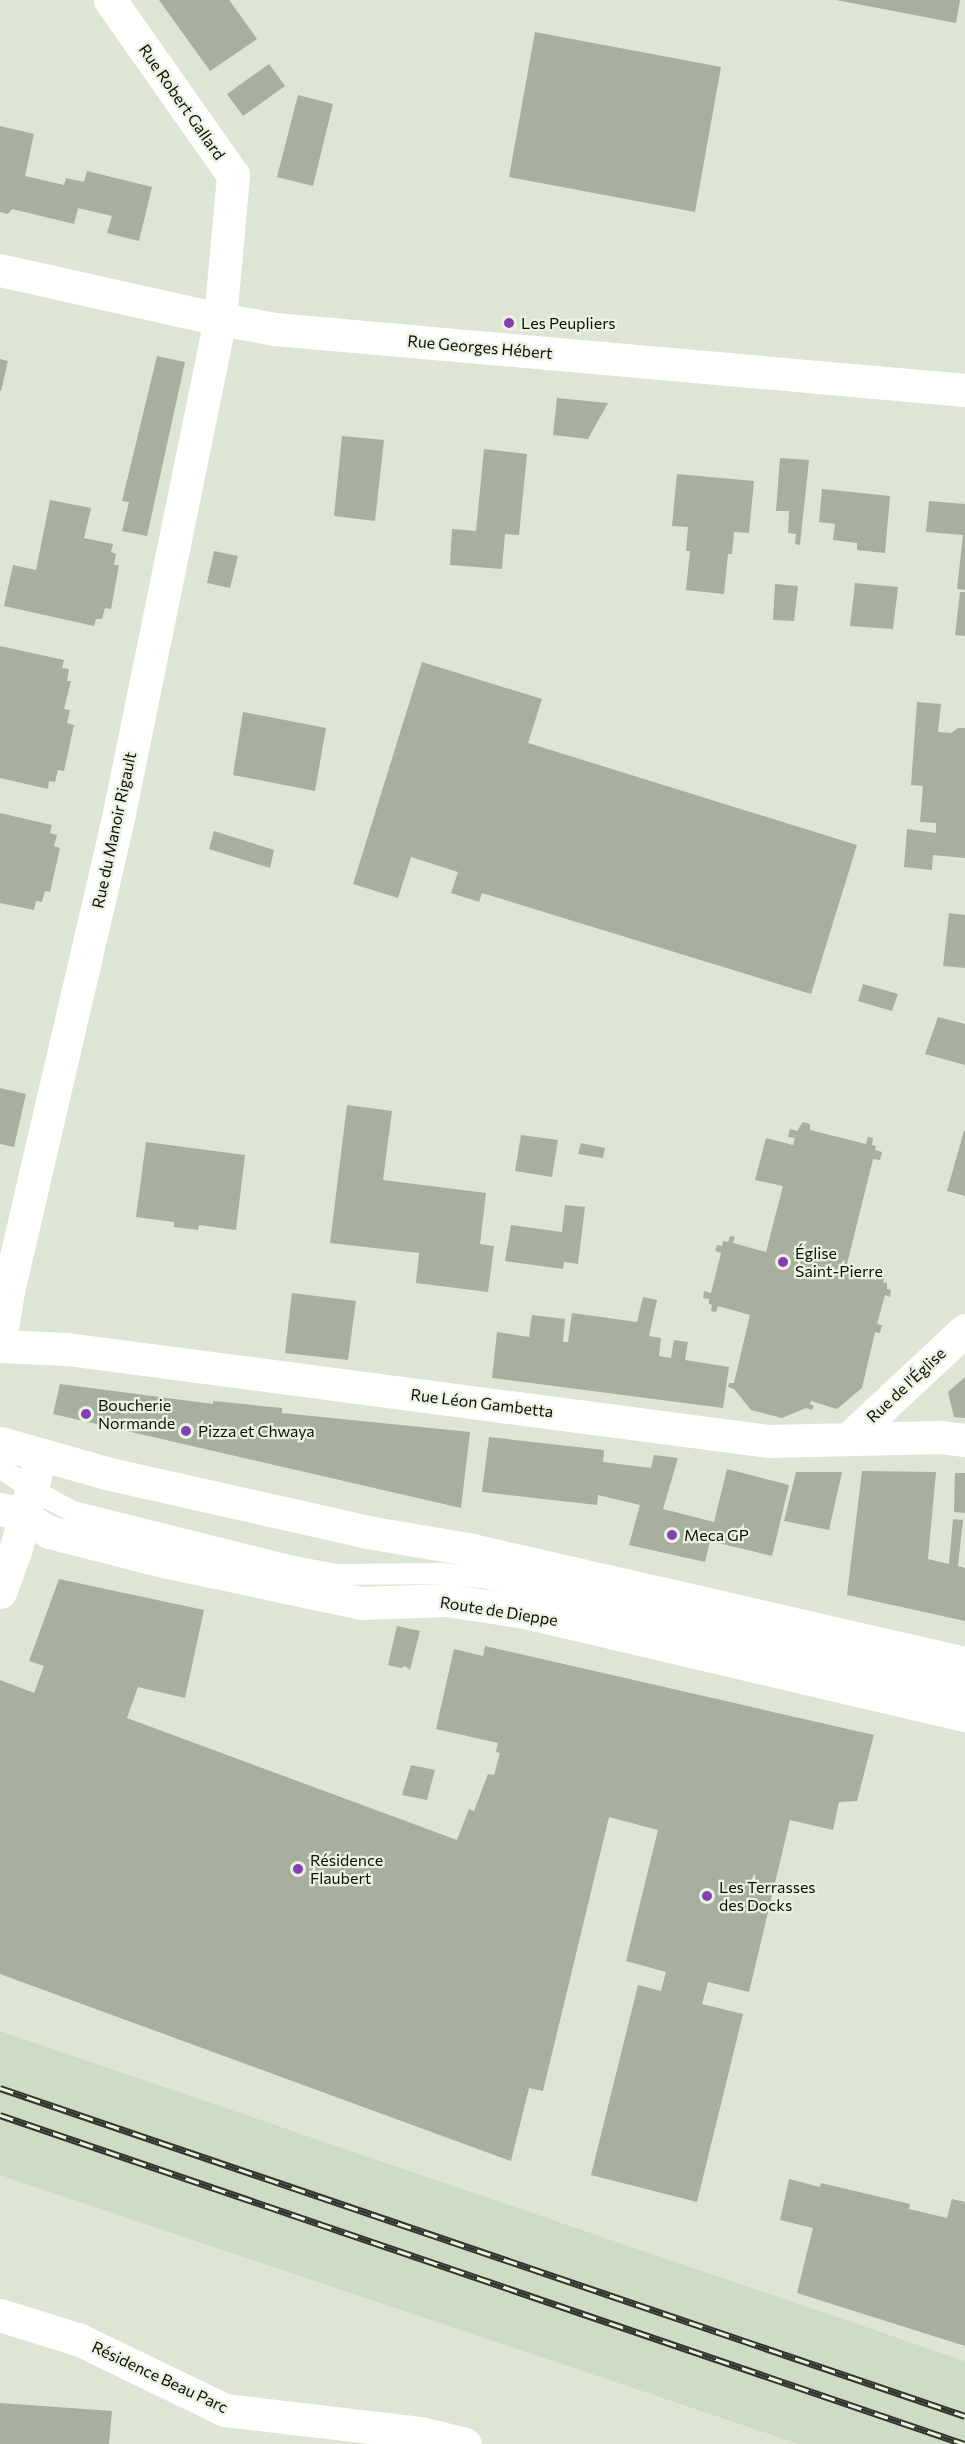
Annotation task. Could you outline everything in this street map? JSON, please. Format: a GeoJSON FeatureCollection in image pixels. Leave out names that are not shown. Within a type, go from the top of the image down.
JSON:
{"type":"FeatureCollection","features":[{"type":"Feature","properties":{"kind":"street","name":"Rue Robert Gallard"},"geometry":{"type":"LineString","coordinates":[[110,0],[233,175],[220,319]]}},
{"type":"Feature","properties":{"kind":"street","name":"Rue Georges Hébert"},"geometry":{"type":"LineString","coordinates":[[0,270],[220,319],[275,328],[965,390]]}},
{"type":"Feature","properties":{"kind":"street","name":"Rue du Manoir Rigault"},"geometry":{"type":"LineString","coordinates":[[0,1340],[8,1291],[118,813],[220,319]]}},
{"type":"Feature","properties":{"kind":"street","name":"Rue de l'Église"},"geometry":{"type":"LineString","coordinates":[[848,1439],[965,1330]]}},
{"type":"Feature","properties":{"kind":"street","name":"Rue Léon Gambetta"},"geometry":{"type":"LineString","coordinates":[[0,1346],[67,1349],[769,1441],[940,1437],[965,1440]]}},
{"type":"Feature","properties":{"kind":"street"},"geometry":{"type":"LineString","coordinates":[[0,1443],[106,1473],[367,1532],[468,1549],[965,1663]]}},
{"type":"Feature","properties":{"kind":"street"},"geometry":{"type":"LineString","coordinates":[[0,1592],[14,1506],[41,1454]]}},
{"type":"Feature","properties":{"kind":"street","name":"Route de Dieppe"},"geometry":{"type":"LineString","coordinates":[[14,1506],[49,1532],[154,1558],[361,1603],[446,1600],[525,1612],[965,1715]]}},
{"type":"Feature","properties":{"kind":"street","name":"Résidence Beau Parc"},"geometry":{"type":"LineString","coordinates":[[0,2315],[80,2340],[225,2410],[420,2433],[465,2444]]}},
{"type":"Feature","properties":{"kind":"lane"},"geometry":{"type":"LineString","coordinates":[[0,1467],[14,1506],[72,1511],[288,1565],[336,1574],[439,1573],[482,1577],[965,1689]]}},
{"type":"Feature","properties":{"kind":"shaded area"},"geometry":{"type":"Polygon","coordinates":[[[0,2031],[965,2361],[965,2444],[799,2444],[0,2175],[0,2031]]]}},
{"type":"Feature","properties":{"kind":"building"},"geometry":{"type":"Polygon","coordinates":[[[159,0],[229,0],[257,39],[210,71],[159,0]]]}},
{"type":"Feature","properties":{"kind":"building"},"geometry":{"type":"Polygon","coordinates":[[[836,0],[960,0],[956,23],[836,0]]]}},
{"type":"Feature","properties":{"kind":"building"},"geometry":{"type":"Polygon","coordinates":[[[535,32],[721,67],[695,212],[509,177],[535,32]]]}},
{"type":"Feature","properties":{"kind":"building"},"geometry":{"type":"Polygon","coordinates":[[[269,64],[285,86],[243,116],[227,94],[269,64]]]}},
{"type":"Feature","properties":{"kind":"building"},"geometry":{"type":"Polygon","coordinates":[[[298,95],[333,104],[313,186],[277,177],[298,95]]]}},
{"type":"Feature","properties":{"kind":"building"},"geometry":{"type":"Polygon","coordinates":[[[0,126],[34,134],[25,176],[64,185],[66,178],[84,182],[87,171],[152,187],[139,241],[107,233],[112,216],[78,208],[74,224],[12,209],[8,214],[0,212],[0,126]]]}},
{"type":"Feature","properties":{"kind":"building"},"geometry":{"type":"Polygon","coordinates":[[[157,356],[185,362],[147,536],[122,531],[129,502],[122,501],[157,356]]]}},
{"type":"Feature","properties":{"kind":"building"},"geometry":{"type":"Polygon","coordinates":[[[0,359],[8,361],[1,391],[0,391],[0,359]]]}},
{"type":"Feature","properties":{"kind":"building"},"geometry":{"type":"Polygon","coordinates":[[[557,398],[608,403],[588,439],[553,435],[557,398]]]}},
{"type":"Feature","properties":{"kind":"building"},"geometry":{"type":"Polygon","coordinates":[[[342,436],[384,440],[375,521],[334,516],[342,436]]]}},
{"type":"Feature","properties":{"kind":"building"},"geometry":{"type":"Polygon","coordinates":[[[484,449],[527,454],[519,535],[505,534],[502,569],[450,565],[452,529],[476,531],[484,449]]]}},
{"type":"Feature","properties":{"kind":"building"},"geometry":{"type":"Polygon","coordinates":[[[780,458],[809,460],[800,545],[795,544],[796,534],[788,533],[789,511],[776,511],[780,458]]]}},
{"type":"Feature","properties":{"kind":"building"},"geometry":{"type":"Polygon","coordinates":[[[677,474],[754,481],[749,533],[734,532],[732,554],[728,554],[724,594],[686,590],[690,551],[686,551],[688,527],[672,526],[677,474]]]}},
{"type":"Feature","properties":{"kind":"building"},"geometry":{"type":"Polygon","coordinates":[[[822,489],[890,496],[885,553],[857,550],[857,543],[833,540],[835,524],[819,522],[822,489]]]}},
{"type":"Feature","properties":{"kind":"building"},"geometry":{"type":"Polygon","coordinates":[[[50,500],[91,508],[84,538],[113,544],[111,552],[116,554],[114,565],[119,565],[111,609],[105,608],[102,619],[96,619],[94,626],[4,606],[13,565],[36,570],[50,500]]]}},
{"type":"Feature","properties":{"kind":"building"},"geometry":{"type":"Polygon","coordinates":[[[929,501],[965,504],[965,590],[957,589],[963,535],[926,532],[929,501]]]}},
{"type":"Feature","properties":{"kind":"building"},"geometry":{"type":"Polygon","coordinates":[[[214,551],[238,556],[230,588],[207,583],[214,551]]]}},
{"type":"Feature","properties":{"kind":"building"},"geometry":{"type":"Polygon","coordinates":[[[855,583],[898,587],[893,629],[850,626],[855,583]]]}},
{"type":"Feature","properties":{"kind":"building"},"geometry":{"type":"Polygon","coordinates":[[[775,584],[798,586],[794,621],[773,620],[775,584]]]}},
{"type":"Feature","properties":{"kind":"building"},"geometry":{"type":"Polygon","coordinates":[[[960,592],[965,592],[965,636],[955,635],[960,592]]]}},
{"type":"Feature","properties":{"kind":"building"},"geometry":{"type":"Polygon","coordinates":[[[0,646],[64,660],[62,668],[69,669],[67,681],[71,681],[64,709],[70,710],[67,723],[74,725],[64,771],[58,770],[55,782],[49,781],[48,789],[0,778],[0,646]]]}},
{"type":"Feature","properties":{"kind":"building"},"geometry":{"type":"Polygon","coordinates":[[[422,662],[542,699],[528,743],[857,845],[811,994],[482,893],[479,902],[451,893],[458,872],[411,857],[398,898],[353,884],[422,662]]]}},
{"type":"Feature","properties":{"kind":"building"},"geometry":{"type":"Polygon","coordinates":[[[917,702],[941,704],[938,732],[951,733],[958,728],[965,728],[965,858],[933,855],[932,870],[904,867],[907,829],[936,833],[936,823],[920,822],[923,786],[911,785],[917,702]]]}},
{"type":"Feature","properties":{"kind":"building"},"geometry":{"type":"Polygon","coordinates":[[[243,712],[326,728],[315,791],[233,775],[243,712]]]}},
{"type":"Feature","properties":{"kind":"building"},"geometry":{"type":"Polygon","coordinates":[[[0,813],[52,825],[50,833],[57,835],[54,846],[60,848],[50,892],[45,891],[42,902],[36,901],[34,910],[0,903],[0,813]]]}},
{"type":"Feature","properties":{"kind":"building"},"geometry":{"type":"Polygon","coordinates":[[[214,831],[274,850],[270,868],[209,849],[214,831]]]}},
{"type":"Feature","properties":{"kind":"building"},"geometry":{"type":"Polygon","coordinates":[[[949,913],[965,915],[965,968],[943,966],[949,913]]]}},
{"type":"Feature","properties":{"kind":"building"},"geometry":{"type":"Polygon","coordinates":[[[863,984],[898,994],[892,1011],[858,1001],[863,984]]]}},
{"type":"Feature","properties":{"kind":"building"},"geometry":{"type":"Polygon","coordinates":[[[938,1017],[965,1024],[965,1065],[925,1054],[938,1017]]]}},
{"type":"Feature","properties":{"kind":"building"},"geometry":{"type":"Polygon","coordinates":[[[0,1088],[26,1094],[14,1147],[0,1144],[0,1088]]]}},
{"type":"Feature","properties":{"kind":"building"},"geometry":{"type":"Polygon","coordinates":[[[347,1105],[392,1111],[383,1180],[486,1193],[480,1244],[494,1246],[488,1292],[416,1283],[419,1253],[330,1243],[347,1105]]]}},
{"type":"Feature","properties":{"kind":"building","name":"Église Saint-Pierre"},"geometry":{"type":"Polygon","coordinates":[[[803,1122],[810,1124],[810,1130],[866,1144],[868,1137],[873,1138],[872,1145],[876,1146],[875,1150],[882,1152],[880,1160],[873,1159],[845,1272],[876,1280],[877,1273],[885,1275],[883,1282],[887,1283],[887,1289],[891,1290],[890,1297],[885,1295],[877,1324],[882,1325],[880,1333],[875,1332],[862,1388],[837,1409],[811,1401],[810,1404],[814,1406],[812,1410],[806,1408],[782,1418],[751,1410],[734,1389],[728,1387],[729,1383],[734,1383],[750,1315],[718,1306],[716,1312],[711,1311],[712,1305],[709,1304],[709,1299],[703,1298],[704,1291],[711,1293],[721,1253],[715,1251],[717,1245],[722,1246],[723,1241],[728,1242],[730,1236],[735,1237],[733,1243],[766,1252],[783,1186],[755,1180],[766,1138],[793,1145],[795,1138],[788,1137],[790,1129],[797,1131],[803,1122]]]}},
{"type":"Feature","properties":{"kind":"building"},"geometry":{"type":"Polygon","coordinates":[[[965,1131],[965,1196],[947,1191],[965,1131]]]}},
{"type":"Feature","properties":{"kind":"building"},"geometry":{"type":"Polygon","coordinates":[[[521,1135],[558,1140],[552,1177],[515,1171],[521,1135]]]}},
{"type":"Feature","properties":{"kind":"building"},"geometry":{"type":"Polygon","coordinates":[[[146,1142],[245,1155],[236,1230],[199,1225],[198,1230],[174,1227],[174,1222],[136,1217],[146,1142]]]}},
{"type":"Feature","properties":{"kind":"building"},"geometry":{"type":"Polygon","coordinates":[[[581,1143],[605,1148],[603,1158],[578,1154],[581,1143]]]}},
{"type":"Feature","properties":{"kind":"building"},"geometry":{"type":"Polygon","coordinates":[[[565,1205],[585,1207],[578,1264],[564,1262],[563,1269],[505,1261],[511,1225],[562,1232],[565,1205]]]}},
{"type":"Feature","properties":{"kind":"building"},"geometry":{"type":"Polygon","coordinates":[[[292,1293],[356,1301],[348,1360],[285,1353],[292,1293]]]}},
{"type":"Feature","properties":{"kind":"building"},"geometry":{"type":"Polygon","coordinates":[[[643,1297],[657,1300],[649,1336],[661,1338],[659,1356],[671,1358],[674,1340],[688,1342],[685,1360],[729,1367],[723,1408],[492,1378],[497,1332],[529,1337],[532,1315],[565,1319],[563,1342],[568,1342],[572,1313],[637,1322],[643,1297]]]}},
{"type":"Feature","properties":{"kind":"building"},"geometry":{"type":"Polygon","coordinates":[[[965,1377],[965,1418],[954,1417],[948,1392],[965,1377]]]}},
{"type":"Feature","properties":{"kind":"building"},"geometry":{"type":"Polygon","coordinates":[[[60,1384],[213,1404],[213,1401],[282,1408],[282,1413],[470,1432],[461,1508],[53,1414],[60,1384]]]}},
{"type":"Feature","properties":{"kind":"building"},"geometry":{"type":"Polygon","coordinates":[[[489,1437],[604,1450],[603,1462],[651,1468],[654,1455],[678,1458],[663,1509],[714,1522],[727,1469],[789,1485],[772,1556],[710,1541],[705,1562],[629,1545],[640,1505],[598,1495],[597,1505],[482,1492],[489,1437]]]}},
{"type":"Feature","properties":{"kind":"building"},"geometry":{"type":"Polygon","coordinates":[[[862,1471],[936,1472],[928,1559],[949,1564],[953,1519],[963,1520],[958,1566],[965,1568],[965,1621],[847,1595],[862,1471]]]}},
{"type":"Feature","properties":{"kind":"building"},"geometry":{"type":"Polygon","coordinates":[[[796,1472],[842,1472],[829,1530],[784,1521],[796,1472]]]}},
{"type":"Feature","properties":{"kind":"building"},"geometry":{"type":"Polygon","coordinates":[[[955,1473],[965,1473],[965,1513],[954,1512],[955,1473]]]}},
{"type":"Feature","properties":{"kind":"building","name":"Résidence Flaubert"},"geometry":{"type":"Polygon","coordinates":[[[59,1579],[204,1610],[185,1698],[138,1687],[127,1718],[457,1840],[469,1809],[474,1811],[488,1774],[494,1775],[500,1753],[496,1752],[498,1743],[436,1729],[454,1649],[483,1656],[485,1646],[874,1735],[857,1801],[839,1802],[833,1830],[790,1820],[749,1992],[708,1982],[702,2004],[743,2014],[697,2202],[591,2175],[638,1985],[661,1991],[666,1972],[626,1961],[658,1830],[609,1817],[543,2091],[529,2088],[511,2161],[0,1974],[0,1680],[34,1693],[44,1666],[29,1661],[59,1579]]]}},
{"type":"Feature","properties":{"kind":"building"},"geometry":{"type":"Polygon","coordinates":[[[397,1626],[420,1631],[410,1670],[405,1666],[401,1668],[388,1665],[397,1626]]]}},
{"type":"Feature","properties":{"kind":"building"},"geometry":{"type":"Polygon","coordinates":[[[411,1765],[435,1770],[427,1800],[402,1795],[411,1765]]]}},
{"type":"Feature","properties":{"kind":"building"},"geometry":{"type":"Polygon","coordinates":[[[789,2179],[820,2187],[821,2183],[910,2204],[909,2209],[947,2218],[952,2199],[965,2202],[965,2346],[797,2293],[813,2228],[780,2220],[789,2179]]]}},
{"type":"Feature","properties":{"kind":"building"},"geometry":{"type":"Polygon","coordinates":[[[0,2403],[112,2411],[109,2444],[0,2444],[0,2403]]]}},
{"type":"Feature","properties":{"kind":"railway"},"geometry":{"type":"LineString","coordinates":[[0,2088],[965,2416]]}},
{"type":"Feature","properties":{"kind":"railway"},"geometry":{"type":"LineString","coordinates":[[0,2115],[965,2444]]}},
{"type":"Feature","properties":{"kind":"place","name":"Les Peupliers"},"geometry":{"type":"Point","coordinates":[509,323]}},
{"type":"Feature","properties":{"kind":"place","name":"Église Saint-Pierre"},"geometry":{"type":"Point","coordinates":[783,1262]}},
{"type":"Feature","properties":{"kind":"place","name":"Boucherie Normande"},"geometry":{"type":"Point","coordinates":[86,1414]}},
{"type":"Feature","properties":{"kind":"place","name":"Pizza et Chwaya"},"geometry":{"type":"Point","coordinates":[186,1431]}},
{"type":"Feature","properties":{"kind":"place","name":"Meca GP"},"geometry":{"type":"Point","coordinates":[672,1535]}},
{"type":"Feature","properties":{"kind":"place","name":"Résidence Flaubert"},"geometry":{"type":"Point","coordinates":[298,1869]}},
{"type":"Feature","properties":{"kind":"place","name":"Les Terrasses des Docks"},"geometry":{"type":"Point","coordinates":[707,1896]}}]}
